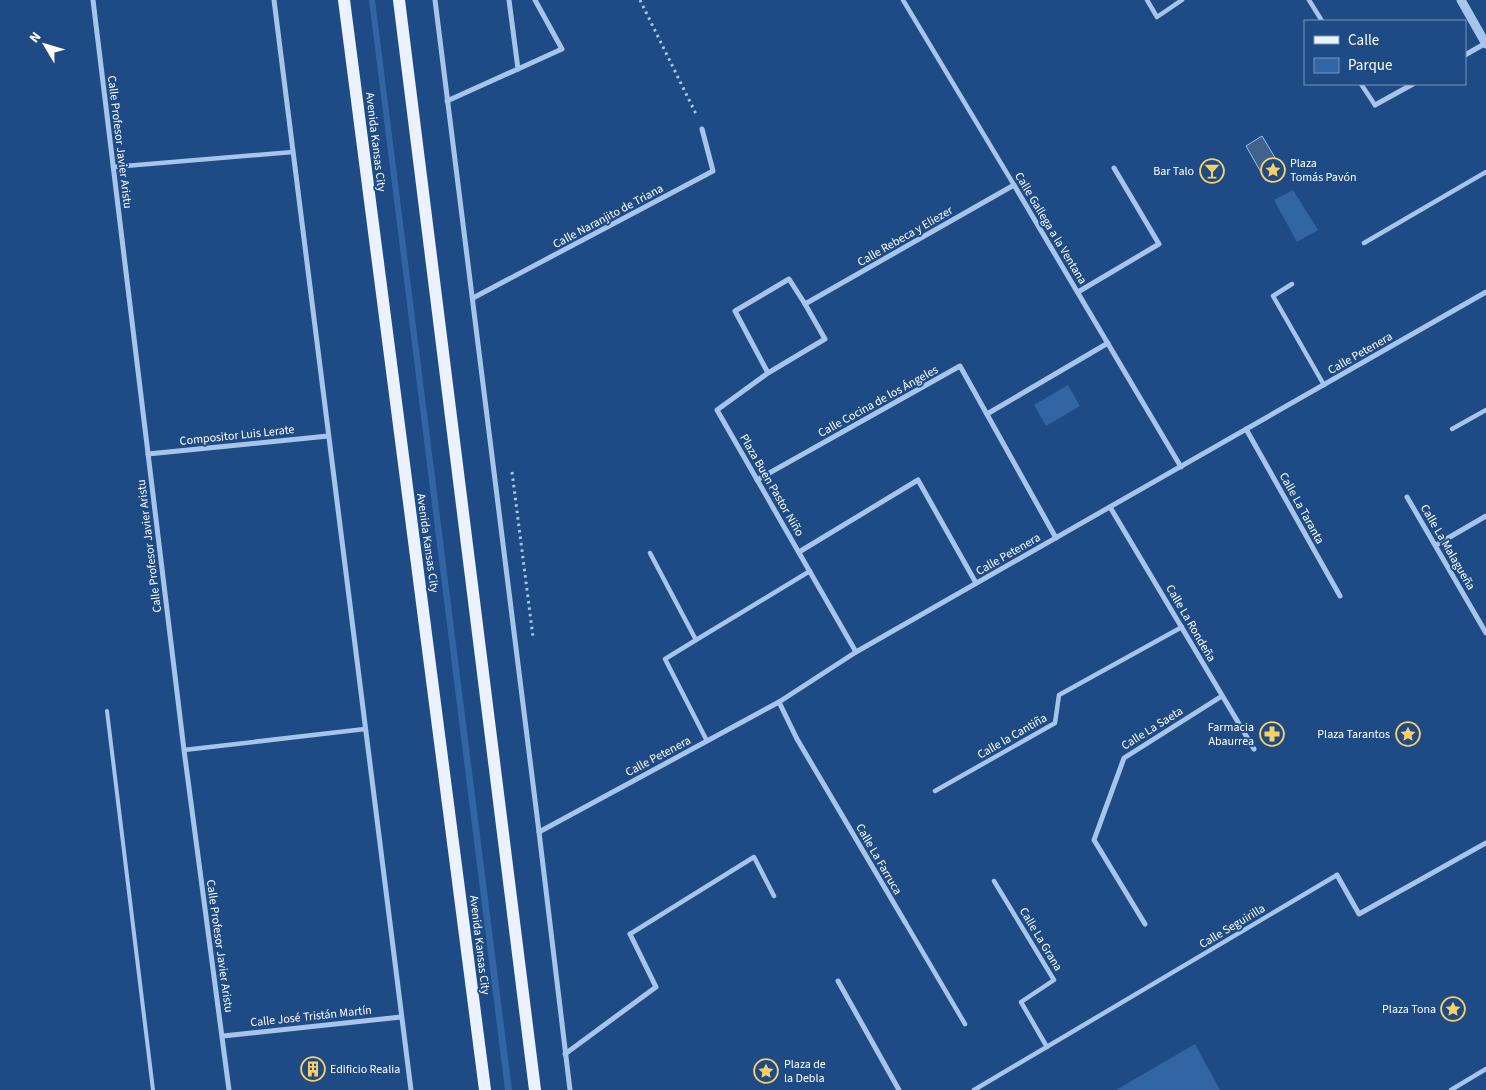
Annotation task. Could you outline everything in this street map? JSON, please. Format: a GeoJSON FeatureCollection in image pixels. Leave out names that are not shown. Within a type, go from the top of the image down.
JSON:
{"type":"FeatureCollection","features":[{"type":"Feature","properties":{"kind":"main road","name":"Avenida Kansas City"},"geometry":{"type":"LineString","coordinates":[[344,0],[485,1090]]}},
{"type":"Feature","properties":{"kind":"main road"},"geometry":{"type":"LineString","coordinates":[[399,0],[535,1090]]}},
{"type":"Feature","properties":{"kind":"street","name":"Calle Profesor Javier Aristu"},"geometry":{"type":"LineString","coordinates":[[92,0],[184,750],[229,1090]]}},
{"type":"Feature","properties":{"kind":"street"},"geometry":{"type":"LineString","coordinates":[[274,0],[411,1090]]}},
{"type":"Feature","properties":{"kind":"street"},"geometry":{"type":"LineString","coordinates":[[435,0],[570,1090]]}},
{"type":"Feature","properties":{"kind":"street"},"geometry":{"type":"LineString","coordinates":[[508,0],[518,69]]}},
{"type":"Feature","properties":{"kind":"street"},"geometry":{"type":"LineString","coordinates":[[448,101],[562,49],[535,0]]}},
{"type":"Feature","properties":{"kind":"street","name":"Calle Gallega a la Ventana"},"geometry":{"type":"LineString","coordinates":[[903,0],[1181,466]]}},
{"type":"Feature","properties":{"kind":"street"},"geometry":{"type":"LineString","coordinates":[[1147,0],[1157,16],[1182,0]]}},
{"type":"Feature","properties":{"kind":"street"},"geometry":{"type":"LineString","coordinates":[[1309,0],[1321,20]]}},
{"type":"Feature","properties":{"kind":"street"},"geometry":{"type":"LineString","coordinates":[[1461,0],[1486,43],[1466,54]]}},
{"type":"Feature","properties":{"kind":"street"},"geometry":{"type":"LineString","coordinates":[[1362,85],[1374,106],[1411,85]]}},
{"type":"Feature","properties":{"kind":"street","name":"Calle Naranjito de Triana"},"geometry":{"type":"LineString","coordinates":[[473,298],[713,171],[702,128]]}},
{"type":"Feature","properties":{"kind":"street"},"geometry":{"type":"LineString","coordinates":[[113,167],[292,152]]}},
{"type":"Feature","properties":{"kind":"street"},"geometry":{"type":"LineString","coordinates":[[1078,292],[1159,244],[1114,168]]}},
{"type":"Feature","properties":{"kind":"street"},"geometry":{"type":"LineString","coordinates":[[1364,243],[1486,172]]}},
{"type":"Feature","properties":{"kind":"street","name":"Calle Rebeca y Eliezer"},"geometry":{"type":"LineString","coordinates":[[805,304],[1014,185]]}},
{"type":"Feature","properties":{"kind":"street"},"geometry":{"type":"LineString","coordinates":[[789,280],[805,304],[824,339],[768,373],[735,311],[789,280]]}},
{"type":"Feature","properties":{"kind":"street"},"geometry":{"type":"LineString","coordinates":[[1292,284],[1273,296],[1324,385]]}},
{"type":"Feature","properties":{"kind":"street","name":"Calle Petenera"},"geometry":{"type":"LineString","coordinates":[[539,832],[779,702],[856,652],[1486,292]]}},
{"type":"Feature","properties":{"kind":"street"},"geometry":{"type":"LineString","coordinates":[[987,414],[1108,343]]}},
{"type":"Feature","properties":{"kind":"street","name":"Calle Cocina de los Ángeles"},"geometry":{"type":"LineString","coordinates":[[757,480],[960,366],[1056,538]]}},
{"type":"Feature","properties":{"kind":"street","name":"Plaza Buen Pastor Niño"},"geometry":{"type":"LineString","coordinates":[[768,373],[717,410],[856,652]]}},
{"type":"Feature","properties":{"kind":"street"},"geometry":{"type":"LineString","coordinates":[[1452,429],[1486,410]]}},
{"type":"Feature","properties":{"kind":"street","name":"Calle La Taranta"},"geometry":{"type":"LineString","coordinates":[[1246,429],[1340,596]]}},
{"type":"Feature","properties":{"kind":"street","name":"Compositor Luis Lerate"},"geometry":{"type":"LineString","coordinates":[[148,454],[328,436]]}},
{"type":"Feature","properties":{"kind":"street"},"geometry":{"type":"LineString","coordinates":[[799,552],[918,480],[976,583]]}},
{"type":"Feature","properties":{"kind":"street","name":"Calle La Malagueña"},"geometry":{"type":"LineString","coordinates":[[1407,497],[1486,633]]}},
{"type":"Feature","properties":{"kind":"street","name":"Calle La Rondeña"},"geometry":{"type":"LineString","coordinates":[[1110,507],[1254,749]]}},
{"type":"Feature","properties":{"kind":"street"},"geometry":{"type":"LineString","coordinates":[[1436,545],[1486,516]]}},
{"type":"Feature","properties":{"kind":"street"},"geometry":{"type":"LineString","coordinates":[[650,554],[696,640]]}},
{"type":"Feature","properties":{"kind":"street"},"geometry":{"type":"LineString","coordinates":[[707,741],[665,659],[810,570]]}},
{"type":"Feature","properties":{"kind":"street","name":"Calle la Cantiña"},"geometry":{"type":"LineString","coordinates":[[936,791],[1055,723],[1059,695],[1182,627]]}},
{"type":"Feature","properties":{"kind":"street","name":"Calle La Saeta"},"geometry":{"type":"LineString","coordinates":[[1145,924],[1094,840],[1124,758],[1222,696]]}},
{"type":"Feature","properties":{"kind":"street","name":"Calle La Farruca"},"geometry":{"type":"LineString","coordinates":[[779,702],[798,739],[964,1024]]}},
{"type":"Feature","properties":{"kind":"street"},"geometry":{"type":"LineString","coordinates":[[184,750],[365,728]]}},
{"type":"Feature","properties":{"kind":"street","name":"Calle Seguirilla"},"geometry":{"type":"LineString","coordinates":[[974,1090],[1337,875],[1359,914],[1486,844]]}},
{"type":"Feature","properties":{"kind":"street"},"geometry":{"type":"LineString","coordinates":[[566,1054],[656,988],[630,934],[754,857],[774,896]]}},
{"type":"Feature","properties":{"kind":"street","name":"Calle La Grana"},"geometry":{"type":"LineString","coordinates":[[994,881],[1054,980],[1021,1002],[1047,1047]]}},
{"type":"Feature","properties":{"kind":"street"},"geometry":{"type":"LineString","coordinates":[[838,981],[899,1090]]}},
{"type":"Feature","properties":{"kind":"street","name":"Calle José Tristán Martín"},"geometry":{"type":"LineString","coordinates":[[222,1036],[401,1017]]}},
{"type":"Feature","properties":{"kind":"street"},"geometry":{"type":"LineString","coordinates":[[1451,1090],[1486,1069]]}},
{"type":"Feature","properties":{"kind":"lane"},"geometry":{"type":"LineString","coordinates":[[108,711],[153,1090]]}},
{"type":"Feature","properties":{"kind":"path"},"geometry":{"type":"LineString","coordinates":[[640,0],[702,128]]}},
{"type":"Feature","properties":{"kind":"green space"},"geometry":{"type":"Polygon","coordinates":[[[369,0],[375,0],[512,1090],[505,1090],[369,0]]]}},
{"type":"Feature","properties":{"kind":"green space"},"geometry":{"type":"Polygon","coordinates":[[[1293,190],[1318,230],[1297,242],[1274,200],[1293,190]]]}},
{"type":"Feature","properties":{"kind":"green space"},"geometry":{"type":"Polygon","coordinates":[[[1068,385],[1080,406],[1046,426],[1034,405],[1068,385]]]}},
{"type":"Feature","properties":{"kind":"green space"},"geometry":{"type":"Polygon","coordinates":[[[1195,1044],[1220,1090],[1116,1090],[1195,1044]]]}},
{"type":"Feature","properties":{"kind":"shaded area"},"geometry":{"type":"Polygon","coordinates":[[[1262,136],[1283,171],[1266,181],[1246,146],[1262,136]]]}},
{"type":"Feature","properties":{"kind":"place","name":"Plaza Tomás Pavón"},"geometry":{"type":"Point","coordinates":[1273,170]}},
{"type":"Feature","properties":{"kind":"place","name":"Bar Talo"},"geometry":{"type":"Point","coordinates":[1212,171]}},
{"type":"Feature","properties":{"kind":"place","name":"Farmacia Abaurrea"},"geometry":{"type":"Point","coordinates":[1272,734]}},
{"type":"Feature","properties":{"kind":"place","name":"Plaza Tarantos"},"geometry":{"type":"Point","coordinates":[1408,734]}},
{"type":"Feature","properties":{"kind":"place","name":"Plaza Tona"},"geometry":{"type":"Point","coordinates":[1453,1009]}},
{"type":"Feature","properties":{"kind":"place","name":"Edificio Realia"},"geometry":{"type":"Point","coordinates":[313,1069]}},
{"type":"Feature","properties":{"kind":"place","name":"Plaza de la Debla"},"geometry":{"type":"Point","coordinates":[766,1071]}}]}
